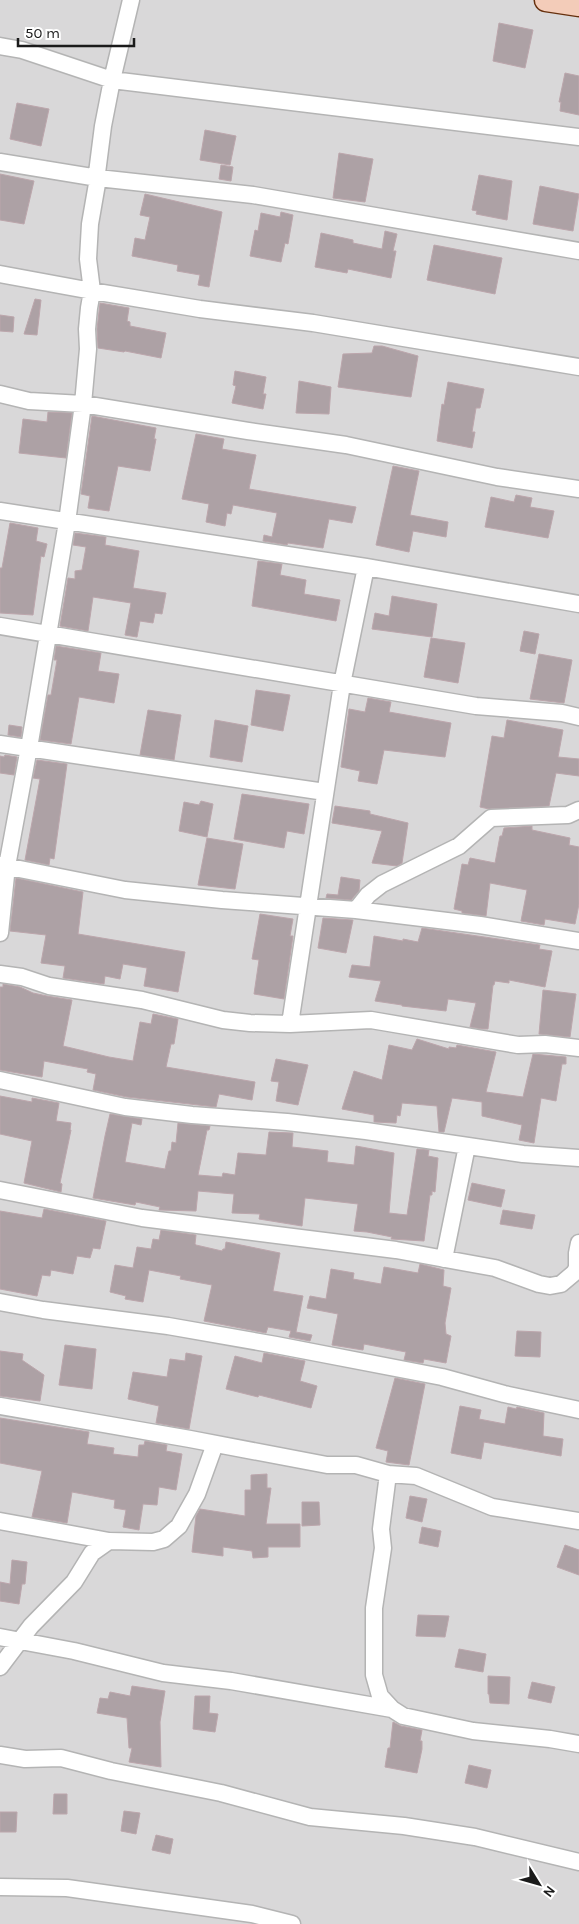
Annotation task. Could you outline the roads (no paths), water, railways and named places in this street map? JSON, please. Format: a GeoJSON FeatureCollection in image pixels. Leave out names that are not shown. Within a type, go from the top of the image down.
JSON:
{"type":"FeatureCollection","features":[{"type":"Feature","properties":{"kind":"street"},"geometry":{"type":"LineString","coordinates":[[0,933],[3,866],[29,749],[67,522],[83,404],[88,349],[87,329],[92,291],[88,259],[90,224],[98,178],[102,126],[131,0]]}},
{"type":"Feature","properties":{"kind":"street"},"geometry":{"type":"LineString","coordinates":[[546,0],[579,5]]}},
{"type":"Feature","properties":{"kind":"street"},"geometry":{"type":"LineString","coordinates":[[0,46],[22,50],[112,80],[579,137]]}},
{"type":"Feature","properties":{"kind":"street"},"geometry":{"type":"LineString","coordinates":[[0,162],[98,178],[253,195],[579,251]]}},
{"type":"Feature","properties":{"kind":"street"},"geometry":{"type":"LineString","coordinates":[[0,274],[200,309],[313,323],[579,367]]}},
{"type":"Feature","properties":{"kind":"street"},"geometry":{"type":"LineString","coordinates":[[0,394],[29,401],[83,404],[346,445],[497,477],[579,489]]}},
{"type":"Feature","properties":{"kind":"street"},"geometry":{"type":"LineString","coordinates":[[0,511],[366,567],[579,604]]}},
{"type":"Feature","properties":{"kind":"street"},"geometry":{"type":"LineString","coordinates":[[290,1024],[342,684],[366,567]]}},
{"type":"Feature","properties":{"kind":"street"},"geometry":{"type":"LineString","coordinates":[[0,626],[476,706],[562,713],[579,717]]}},
{"type":"Feature","properties":{"kind":"street"},"geometry":{"type":"LineString","coordinates":[[0,744],[325,792]]}},
{"type":"Feature","properties":{"kind":"street"},"geometry":{"type":"LineString","coordinates":[[356,910],[368,895],[382,884],[459,846],[491,818],[568,815],[579,810]]}},
{"type":"Feature","properties":{"kind":"street"},"geometry":{"type":"LineString","coordinates":[[3,866],[125,890],[222,900],[356,910],[480,925],[579,941]]}},
{"type":"Feature","properties":{"kind":"street"},"geometry":{"type":"LineString","coordinates":[[0,974],[22,977],[49,986],[142,1000],[223,1020],[290,1024],[371,1020],[518,1045],[546,1044],[579,1048]]}},
{"type":"Feature","properties":{"kind":"street"},"geometry":{"type":"LineString","coordinates":[[0,1080],[125,1107],[192,1116],[287,1122],[366,1131],[523,1154],[579,1158]]}},
{"type":"Feature","properties":{"kind":"street"},"geometry":{"type":"LineString","coordinates":[[444,1259],[468,1146]]}},
{"type":"Feature","properties":{"kind":"street"},"geometry":{"type":"LineString","coordinates":[[0,1190],[142,1218],[396,1250],[495,1268],[539,1284],[550,1286],[573,1281],[577,1268],[579,1243]]}},
{"type":"Feature","properties":{"kind":"street"},"geometry":{"type":"LineString","coordinates":[[0,1302],[42,1310],[168,1326],[276,1345],[442,1377],[504,1394],[579,1410]]}},
{"type":"Feature","properties":{"kind":"street"},"geometry":{"type":"LineString","coordinates":[[0,1406],[326,1465],[356,1466],[388,1474],[416,1476],[492,1507],[579,1521]]}},
{"type":"Feature","properties":{"kind":"street"},"geometry":{"type":"LineString","coordinates":[[0,1521],[110,1541],[153,1542],[164,1538],[179,1526],[197,1494],[215,1444]]}},
{"type":"Feature","properties":{"kind":"street"},"geometry":{"type":"LineString","coordinates":[[388,1474],[381,1530],[382,1548],[374,1608],[374,1675],[380,1696],[392,1709],[403,1716],[473,1731],[579,1744]]}},
{"type":"Feature","properties":{"kind":"street"},"geometry":{"type":"LineString","coordinates":[[0,1667],[31,1626],[74,1582],[92,1553],[110,1541]]}},
{"type":"Feature","properties":{"kind":"street"},"geometry":{"type":"LineString","coordinates":[[0,1637],[74,1651],[162,1673],[231,1681],[392,1709]]}},
{"type":"Feature","properties":{"kind":"street"},"geometry":{"type":"LineString","coordinates":[[0,1755],[25,1759],[61,1758],[111,1771],[222,1793],[310,1817],[404,1826],[475,1837],[579,1862]]}},
{"type":"Feature","properties":{"kind":"street"},"geometry":{"type":"LineString","coordinates":[[0,1887],[67,1888],[252,1914],[292,1924]]}}]}
